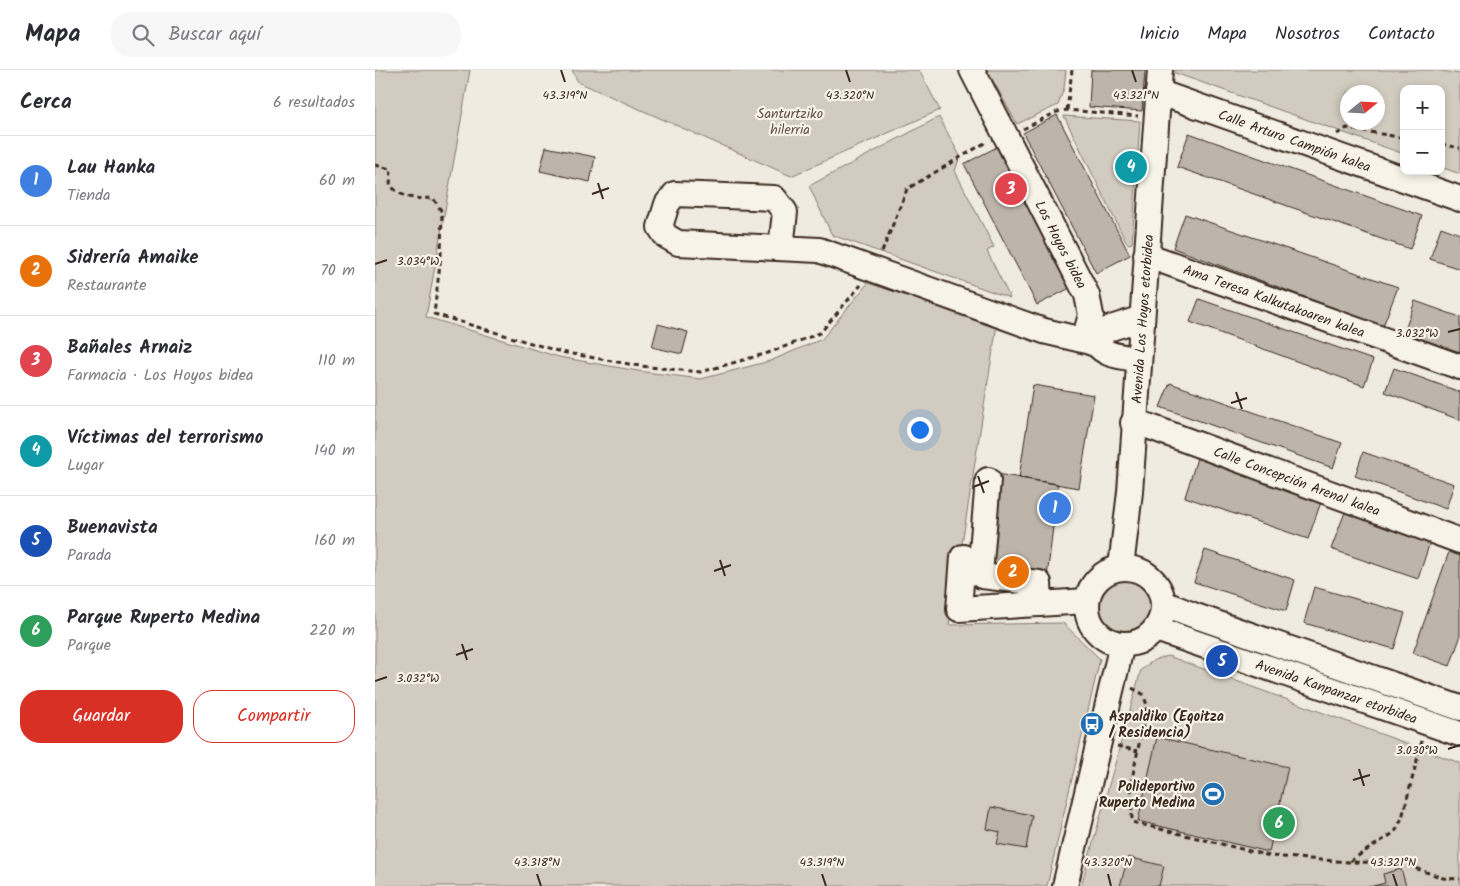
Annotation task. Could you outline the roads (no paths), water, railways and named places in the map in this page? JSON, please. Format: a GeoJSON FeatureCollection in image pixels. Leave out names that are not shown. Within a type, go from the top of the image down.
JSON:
{"type":"FeatureCollection","features":[{"type":"Feature","properties":{"kind":"street","name":"Los Hoyos bidea"},"geometry":{"type":"LineString","coordinates":[[972,70],[1087,295],[1091,315],[1087,329],[1094,343]]}},
{"type":"Feature","properties":{"kind":"street","name":"Calle Arturo Campión kalea"},"geometry":{"type":"LineString","coordinates":[[1159,81],[1460,199]]}},
{"type":"Feature","properties":{"kind":"street","name":"Avenida Los Hoyos etorbidea"},"geometry":{"type":"LineString","coordinates":[[1121,567],[1130,492],[1133,423],[1159,81]]}},
{"type":"Feature","properties":{"kind":"street"},"geometry":{"type":"LineString","coordinates":[[781,248],[785,212],[774,198],[675,194],[667,204],[660,227],[666,236],[678,243],[819,250],[877,263],[1044,331],[1094,343],[1101,349],[1117,356],[1139,359]]}},
{"type":"Feature","properties":{"kind":"street","name":"Ama Teresa Kalkutakoaren kalea"},"geometry":{"type":"LineString","coordinates":[[1146,255],[1460,367]]}},
{"type":"Feature","properties":{"kind":"street"},"geometry":{"type":"LineString","coordinates":[[1094,343],[1095,336],[1101,332],[1142,318]]}},
{"type":"Feature","properties":{"kind":"street","name":"Calle Concepción Arenal kalea"},"geometry":{"type":"LineString","coordinates":[[1133,423],[1145,424],[1460,540]]}},
{"type":"Feature","properties":{"kind":"street"},"geometry":{"type":"LineString","coordinates":[[988,480],[980,574],[982,576],[1039,583],[1040,604]]}},
{"type":"Feature","properties":{"kind":"street"},"geometry":{"type":"LineString","coordinates":[[963,557],[959,609],[1087,601]]}},
{"type":"Feature","properties":{"kind":"street"},"geometry":{"type":"LineString","coordinates":[[1121,567],[1133,568],[1145,573],[1154,580],[1160,591],[1163,603],[1160,621],[1156,629],[1147,637],[1135,643],[1123,644],[1105,638],[1092,625],[1087,614],[1089,591],[1102,575],[1121,567]]}},
{"type":"Feature","properties":{"kind":"street","name":"Avenida Kanpanzar etorbidea"},"geometry":{"type":"LineString","coordinates":[[1163,603],[1460,709]]}},
{"type":"Feature","properties":{"kind":"street","name":"Avenida Kanpanzar etorbidea"},"geometry":{"type":"LineString","coordinates":[[1156,629],[1428,730],[1460,734]]}},
{"type":"Feature","properties":{"kind":"street"},"geometry":{"type":"LineString","coordinates":[[1065,886],[1123,644]]}},
{"type":"Feature","properties":{"kind":"street"},"geometry":{"type":"LineString","coordinates":[[1428,730],[1447,725],[1456,720],[1460,709]]}},
{"type":"Feature","properties":{"kind":"place","name":"Víctimas del terrorismo"},"geometry":{"type":"Point","coordinates":[1131,167]}},
{"type":"Feature","properties":{"kind":"place","name":"Bañales Arnaiz"},"geometry":{"type":"Point","coordinates":[1011,189]}},
{"type":"Feature","properties":{"kind":"place","name":"Lau Hanka"},"geometry":{"type":"Point","coordinates":[1055,508]}},
{"type":"Feature","properties":{"kind":"place","name":"Sidrería Amaike"},"geometry":{"type":"Point","coordinates":[1013,572]}},
{"type":"Feature","properties":{"kind":"place","name":"Buenavista"},"geometry":{"type":"Point","coordinates":[1222,661]}},
{"type":"Feature","properties":{"kind":"place","name":"Aspaldiko (Egoitza / Residencia)"},"geometry":{"type":"Point","coordinates":[1092,724]}},
{"type":"Feature","properties":{"kind":"place","name":"Polideportivo Ruperto Medina"},"geometry":{"type":"Point","coordinates":[1213,794]}},
{"type":"Feature","properties":{"kind":"place","name":"Parque Ruperto Medina"},"geometry":{"type":"Point","coordinates":[1279,823]}},
{"type":"Feature","properties":{"kind":"park label","name":"Santurtziko hilerria"},"geometry":{"type":"Point","coordinates":[790,122]}}]}
